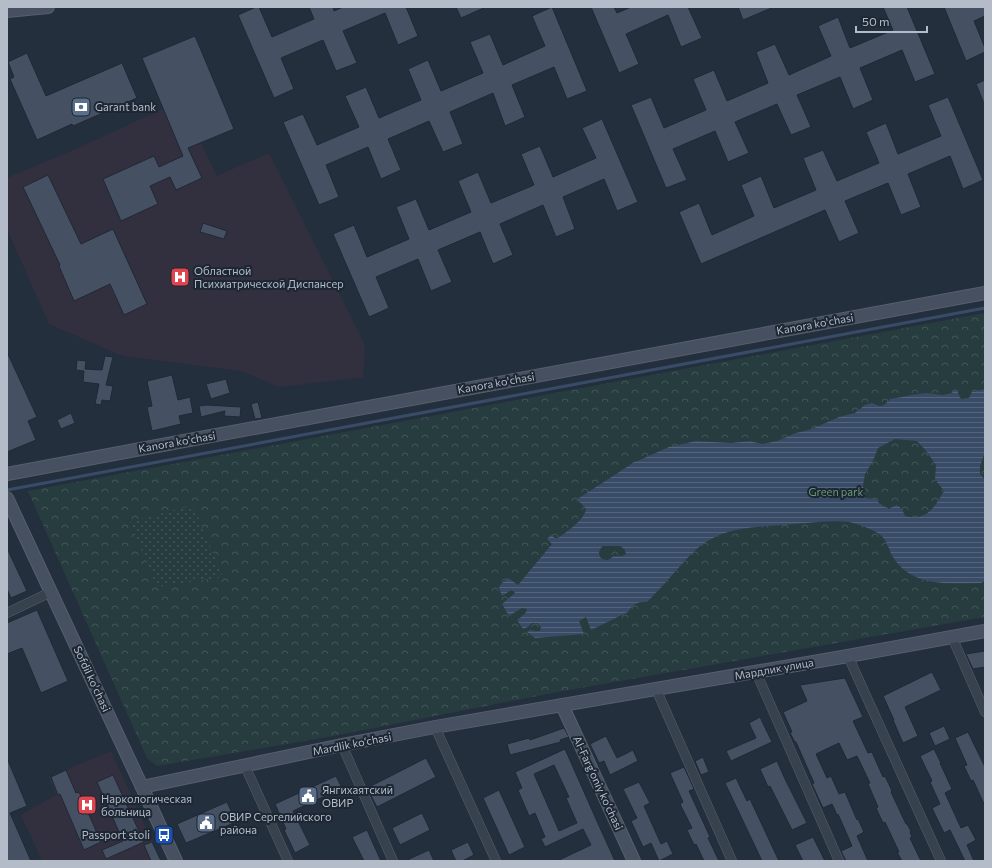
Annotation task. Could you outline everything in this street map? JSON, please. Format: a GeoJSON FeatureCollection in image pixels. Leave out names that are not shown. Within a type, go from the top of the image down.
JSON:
{"type":"FeatureCollection","features":[{"type":"Feature","properties":{"kind":"street"},"geometry":{"type":"LineString","coordinates":[[7,11],[48,7]]}},
{"type":"Feature","properties":{"kind":"street","name":"Kanora ko'chasi"},"geometry":{"type":"LineString","coordinates":[[7,474],[985,293]]}},
{"type":"Feature","properties":{"kind":"street","name":"Sofdil ko'chasi"},"geometry":{"type":"LineString","coordinates":[[7,498],[176,861]]}},
{"type":"Feature","properties":{"kind":"street"},"geometry":{"type":"LineString","coordinates":[[7,613],[51,592]]}},
{"type":"Feature","properties":{"kind":"street","name":"Мардлик улица"},"geometry":{"type":"LineString","coordinates":[[562,705],[985,631]]}},
{"type":"Feature","properties":{"kind":"street"},"geometry":{"type":"LineString","coordinates":[[952,637],[985,712]]}},
{"type":"Feature","properties":{"kind":"street"},"geometry":{"type":"LineString","coordinates":[[848,656],[941,861]]}},
{"type":"Feature","properties":{"kind":"street"},"geometry":{"type":"LineString","coordinates":[[756,672],[839,861]]}},
{"type":"Feature","properties":{"kind":"street"},"geometry":{"type":"LineString","coordinates":[[656,689],[732,861]]}},
{"type":"Feature","properties":{"kind":"street","name":"Mardlik ko‘chasi"},"geometry":{"type":"LineString","coordinates":[[142,787],[342,745],[562,705]]}},
{"type":"Feature","properties":{"kind":"street","name":"Al-Farg‘oniy ko‘chasi"},"geometry":{"type":"LineString","coordinates":[[562,705],[634,861]]}},
{"type":"Feature","properties":{"kind":"street"},"geometry":{"type":"LineString","coordinates":[[435,727],[496,861]]}},
{"type":"Feature","properties":{"kind":"street"},"geometry":{"type":"LineString","coordinates":[[342,745],[393,861]]}},
{"type":"Feature","properties":{"kind":"street"},"geometry":{"type":"LineString","coordinates":[[245,766],[288,861]]}},
{"type":"Feature","properties":{"kind":"shaded area","name":"Областной Психиатрической Диспансер"},"geometry":{"type":"Polygon","coordinates":[[[163,109],[181,151],[201,143],[217,176],[269,153],[365,345],[363,377],[279,387],[241,371],[125,356],[49,324],[7,229],[7,178],[78,148],[163,109]]]}},
{"type":"Feature","properties":{"kind":"shaded area","name":"Наркологическая больница"},"geometry":{"type":"Polygon","coordinates":[[[111,751],[161,861],[42,861],[21,815],[56,795],[49,777],[111,751]]]}},
{"type":"Feature","properties":{"kind":"green space","name":"Green park"},"geometry":{"type":"Polygon","coordinates":[[[985,313],[985,617],[563,691],[328,737],[157,766],[147,758],[28,491],[985,313]]]}},
{"type":"Feature","properties":{"kind":"green space"},"geometry":{"type":"Polygon","coordinates":[[[193,505],[223,577],[157,587],[130,522],[193,505]]]}},
{"type":"Feature","properties":{"kind":"water"},"geometry":{"type":"Polygon","coordinates":[[[956,389],[961,399],[969,398],[972,392],[985,389],[985,452],[980,466],[980,474],[985,480],[985,581],[981,583],[945,583],[921,579],[910,574],[901,567],[893,557],[885,540],[879,534],[868,528],[852,523],[828,521],[749,528],[727,532],[716,536],[693,552],[647,602],[636,604],[628,612],[591,630],[586,617],[579,621],[584,634],[535,638],[527,632],[530,630],[540,631],[541,627],[537,623],[532,623],[523,629],[517,620],[527,609],[522,608],[509,616],[502,604],[515,592],[511,590],[502,596],[499,588],[501,584],[508,578],[518,585],[552,544],[547,539],[551,535],[558,538],[575,525],[585,513],[586,509],[576,500],[633,463],[669,447],[696,441],[731,443],[750,441],[762,444],[777,441],[796,433],[812,429],[839,417],[855,413],[865,405],[872,403],[882,406],[890,399],[911,395],[926,393],[943,395],[952,393],[956,389]],[[895,439],[878,448],[873,461],[865,474],[863,486],[865,498],[876,499],[888,509],[897,505],[902,509],[905,516],[919,517],[929,512],[933,508],[944,491],[935,479],[936,465],[917,441],[895,439]],[[603,546],[599,554],[604,560],[608,560],[614,556],[622,556],[626,554],[625,550],[620,546],[603,546]]]}},
{"type":"Feature","properties":{"kind":"building"},"geometry":{"type":"Polygon","coordinates":[[[259,7],[272,37],[314,19],[309,7],[333,7],[334,11],[343,7],[406,7],[418,36],[398,45],[385,13],[343,31],[357,63],[336,71],[323,40],[281,58],[294,89],[274,98],[238,15],[259,7]]]}},
{"type":"Feature","properties":{"kind":"building"},"geometry":{"type":"Polygon","coordinates":[[[456,7],[486,7],[461,18],[456,7]]]}},
{"type":"Feature","properties":{"kind":"building"},"geometry":{"type":"Polygon","coordinates":[[[552,7],[587,91],[567,99],[554,67],[512,85],[525,117],[505,126],[493,93],[450,112],[463,144],[443,152],[429,121],[388,139],[401,170],[381,179],[368,147],[326,165],[339,197],[319,205],[283,122],[303,114],[317,145],[359,127],[345,96],[366,87],[379,118],[421,100],[408,69],[428,60],[441,91],[483,73],[470,42],[490,34],[503,65],[545,46],[532,16],[552,7]]]}},
{"type":"Feature","properties":{"kind":"building"},"geometry":{"type":"Polygon","coordinates":[[[591,7],[614,7],[617,13],[631,7],[688,7],[702,38],[681,47],[668,15],[626,34],[639,64],[619,73],[591,7]]]}},
{"type":"Feature","properties":{"kind":"building"},"geometry":{"type":"Polygon","coordinates":[[[738,7],[774,7],[743,20],[738,7]]]}},
{"type":"Feature","properties":{"kind":"building"},"geometry":{"type":"Polygon","coordinates":[[[883,7],[907,7],[935,74],[915,82],[902,50],[860,68],[873,100],[853,109],[840,77],[797,95],[811,127],[791,135],[777,104],[735,122],[749,153],[728,162],[715,131],[673,149],[687,180],[666,188],[631,105],[651,97],[664,128],[706,110],[693,79],[714,70],[727,101],[768,83],[756,52],[775,44],[789,75],[831,56],[818,26],[838,17],[850,48],[893,30],[883,7]]]}},
{"type":"Feature","properties":{"kind":"building"},"geometry":{"type":"Polygon","coordinates":[[[944,7],[985,7],[985,16],[974,21],[985,48],[985,52],[966,61],[944,7]]]}},
{"type":"Feature","properties":{"kind":"building"},"geometry":{"type":"Polygon","coordinates":[[[195,36],[234,129],[188,148],[202,178],[176,190],[170,177],[150,186],[158,204],[121,221],[103,179],[154,156],[159,167],[183,156],[142,58],[195,36]]]}},
{"type":"Feature","properties":{"kind":"building"},"geometry":{"type":"Polygon","coordinates":[[[27,53],[46,96],[122,63],[137,98],[37,140],[10,79],[14,77],[8,62],[27,53]]]}},
{"type":"Feature","properties":{"kind":"building"},"geometry":{"type":"Polygon","coordinates":[[[985,80],[985,106],[976,84],[985,80]]]}},
{"type":"Feature","properties":{"kind":"building"},"geometry":{"type":"Polygon","coordinates":[[[948,97],[983,180],[963,189],[950,156],[908,174],[921,207],[901,215],[888,183],[845,201],[859,233],[839,242],[825,210],[701,264],[679,212],[699,203],[712,235],[754,216],[741,185],[761,176],[774,208],[816,190],[803,158],[823,150],[837,181],[879,163],[866,132],[886,123],[898,154],[941,136],[928,105],[948,97]]]}},
{"type":"Feature","properties":{"kind":"building"},"geometry":{"type":"Polygon","coordinates":[[[602,119],[638,202],[617,211],[604,179],[563,197],[575,229],[556,237],[543,205],[500,224],[513,255],[493,264],[480,232],[438,250],[452,282],[431,291],[418,259],[376,277],[389,308],[369,317],[333,234],[354,225],[367,257],[409,239],[396,207],[416,199],[429,230],[471,212],[458,181],[478,172],[491,203],[534,185],[521,154],[540,146],[553,177],[596,158],[582,128],[602,119]]]}},
{"type":"Feature","properties":{"kind":"building"},"geometry":{"type":"Polygon","coordinates":[[[48,175],[81,244],[113,229],[147,304],[124,315],[110,284],[74,301],[59,266],[60,265],[23,187],[48,175]]]}},
{"type":"Feature","properties":{"kind":"building"},"geometry":{"type":"Polygon","coordinates":[[[203,223],[227,231],[224,239],[200,232],[203,223]]]}},
{"type":"Feature","properties":{"kind":"building"},"geometry":{"type":"Polygon","coordinates":[[[7,352],[37,417],[28,421],[36,440],[7,452],[7,352]]]}},
{"type":"Feature","properties":{"kind":"building"},"geometry":{"type":"Polygon","coordinates":[[[105,356],[113,357],[106,385],[113,386],[110,401],[102,400],[101,405],[95,404],[99,384],[83,382],[84,371],[76,370],[77,360],[86,361],[85,369],[102,370],[105,356]]]}},
{"type":"Feature","properties":{"kind":"building"},"geometry":{"type":"Polygon","coordinates":[[[172,375],[178,400],[190,397],[193,413],[179,416],[181,424],[152,431],[147,407],[152,406],[147,381],[172,375]]]}},
{"type":"Feature","properties":{"kind":"building"},"geometry":{"type":"Polygon","coordinates":[[[226,379],[230,393],[211,399],[206,384],[226,379]]]}},
{"type":"Feature","properties":{"kind":"building"},"geometry":{"type":"Polygon","coordinates":[[[258,402],[262,418],[255,419],[251,404],[258,402]]]}},
{"type":"Feature","properties":{"kind":"building"},"geometry":{"type":"Polygon","coordinates":[[[199,406],[241,407],[240,417],[224,416],[225,411],[201,417],[199,406]]]}},
{"type":"Feature","properties":{"kind":"building"},"geometry":{"type":"Polygon","coordinates":[[[71,413],[75,423],[61,429],[57,420],[71,413]]]}},
{"type":"Feature","properties":{"kind":"building"},"geometry":{"type":"Polygon","coordinates":[[[7,548],[27,591],[11,598],[7,589],[7,548]]]}},
{"type":"Feature","properties":{"kind":"building"},"geometry":{"type":"Polygon","coordinates":[[[37,610],[68,681],[41,693],[22,648],[7,654],[7,623],[37,610]]]}},
{"type":"Feature","properties":{"kind":"building"},"geometry":{"type":"Polygon","coordinates":[[[985,651],[985,667],[973,669],[966,654],[985,651]]]}},
{"type":"Feature","properties":{"kind":"building"},"geometry":{"type":"Polygon","coordinates":[[[932,672],[941,690],[905,707],[918,736],[903,743],[883,696],[932,672]]]}},
{"type":"Feature","properties":{"kind":"building"},"geometry":{"type":"Polygon","coordinates":[[[845,678],[863,717],[853,721],[868,753],[872,752],[883,777],[885,776],[906,824],[911,831],[912,837],[910,838],[921,861],[902,861],[885,822],[883,823],[876,808],[878,807],[868,784],[870,783],[857,756],[847,760],[839,743],[816,754],[827,778],[831,776],[839,794],[845,792],[864,832],[857,836],[868,861],[846,861],[841,851],[852,846],[838,814],[837,815],[832,804],[823,808],[796,742],[790,733],[792,732],[783,712],[807,701],[800,685],[845,678]]]}},
{"type":"Feature","properties":{"kind":"building"},"geometry":{"type":"Polygon","coordinates":[[[760,717],[772,742],[731,761],[726,751],[756,738],[749,723],[760,717]]]}},
{"type":"Feature","properties":{"kind":"building"},"geometry":{"type":"Polygon","coordinates":[[[944,726],[950,739],[935,746],[929,733],[944,726]]]}},
{"type":"Feature","properties":{"kind":"building"},"geometry":{"type":"Polygon","coordinates":[[[564,728],[569,737],[560,740],[561,742],[510,755],[507,744],[529,738],[530,740],[564,728]]]}},
{"type":"Feature","properties":{"kind":"building"},"geometry":{"type":"Polygon","coordinates":[[[968,732],[985,767],[985,806],[973,780],[971,781],[964,766],[967,765],[955,738],[968,732]]]}},
{"type":"Feature","properties":{"kind":"building"},"geometry":{"type":"Polygon","coordinates":[[[606,736],[617,758],[633,750],[638,761],[610,775],[604,761],[599,763],[590,744],[606,736]]]}},
{"type":"Feature","properties":{"kind":"building"},"geometry":{"type":"Polygon","coordinates":[[[565,749],[615,861],[557,861],[591,845],[583,829],[545,847],[541,839],[545,837],[535,813],[529,816],[518,790],[522,788],[515,772],[565,749]],[[554,765],[534,774],[559,831],[577,823],[566,798],[569,797],[554,765]]]}},
{"type":"Feature","properties":{"kind":"building"},"geometry":{"type":"Polygon","coordinates":[[[934,749],[952,789],[945,793],[961,828],[968,825],[976,840],[967,845],[974,861],[965,861],[950,830],[944,833],[932,808],[940,804],[930,782],[932,781],[920,756],[934,749]]]}},
{"type":"Feature","properties":{"kind":"building"},"geometry":{"type":"Polygon","coordinates":[[[703,757],[709,772],[701,775],[695,761],[703,757]]]}},
{"type":"Feature","properties":{"kind":"building"},"geometry":{"type":"Polygon","coordinates":[[[7,758],[27,806],[10,813],[31,861],[7,861],[7,758]]]}},
{"type":"Feature","properties":{"kind":"building"},"geometry":{"type":"Polygon","coordinates":[[[426,758],[436,777],[377,807],[367,788],[426,758]]]}},
{"type":"Feature","properties":{"kind":"building"},"geometry":{"type":"Polygon","coordinates":[[[777,761],[807,823],[792,830],[770,786],[768,787],[760,769],[777,761]]]}},
{"type":"Feature","properties":{"kind":"building"},"geometry":{"type":"Polygon","coordinates":[[[684,767],[694,789],[689,791],[719,861],[704,861],[687,830],[692,828],[680,804],[683,802],[670,773],[684,767]]]}},
{"type":"Feature","properties":{"kind":"building"},"geometry":{"type":"Polygon","coordinates":[[[66,770],[76,793],[79,792],[101,842],[84,850],[51,777],[66,770]]]}},
{"type":"Feature","properties":{"kind":"building"},"geometry":{"type":"Polygon","coordinates":[[[113,775],[144,842],[106,859],[102,850],[123,841],[97,782],[113,775]]]}},
{"type":"Feature","properties":{"kind":"building"},"geometry":{"type":"Polygon","coordinates":[[[336,776],[342,788],[293,811],[310,845],[295,853],[284,830],[286,829],[275,804],[336,776]]]}},
{"type":"Feature","properties":{"kind":"building"},"geometry":{"type":"Polygon","coordinates":[[[736,778],[747,801],[750,799],[779,861],[762,861],[725,783],[736,778]]]}},
{"type":"Feature","properties":{"kind":"building"},"geometry":{"type":"Polygon","coordinates":[[[639,782],[650,803],[644,806],[661,844],[667,841],[673,854],[659,861],[651,843],[643,847],[631,821],[637,818],[623,789],[639,782]]]}},
{"type":"Feature","properties":{"kind":"building"},"geometry":{"type":"Polygon","coordinates":[[[499,790],[525,847],[509,855],[483,798],[499,790]]]}},
{"type":"Feature","properties":{"kind":"building","name":"ОВИР Сергелийского района"},"geometry":{"type":"Polygon","coordinates":[[[227,802],[236,822],[186,843],[177,824],[227,802]]]}},
{"type":"Feature","properties":{"kind":"building"},"geometry":{"type":"Polygon","coordinates":[[[422,813],[430,830],[400,845],[392,828],[422,813]]]}},
{"type":"Feature","properties":{"kind":"building"},"geometry":{"type":"Polygon","coordinates":[[[367,830],[381,861],[364,861],[352,837],[367,830]]]}},
{"type":"Feature","properties":{"kind":"building"},"geometry":{"type":"Polygon","coordinates":[[[813,837],[825,861],[803,861],[795,845],[813,837]]]}},
{"type":"Feature","properties":{"kind":"building"},"geometry":{"type":"Polygon","coordinates":[[[152,842],[161,861],[151,861],[144,845],[152,842]]]}},
{"type":"Feature","properties":{"kind":"building"},"geometry":{"type":"Polygon","coordinates":[[[468,842],[474,855],[462,861],[456,861],[451,850],[468,842]]]}},
{"type":"Feature","properties":{"kind":"building"},"geometry":{"type":"Polygon","coordinates":[[[429,850],[434,861],[405,861],[429,850]]]}},
{"type":"Feature","properties":{"kind":"waterway"},"geometry":{"type":"LineString","coordinates":[[7,490],[985,308]]}},
{"type":"Feature","properties":{"kind":"place","name":"Garant bank"},"geometry":{"type":"Point","coordinates":[81,107]}},
{"type":"Feature","properties":{"kind":"place","name":"Областной Психиатрической Диспансер"},"geometry":{"type":"Point","coordinates":[180,277]}},
{"type":"Feature","properties":{"kind":"place","name":"Янгихаятский ОВИР"},"geometry":{"type":"Point","coordinates":[308,796]}},
{"type":"Feature","properties":{"kind":"place","name":"Наркологическая больница"},"geometry":{"type":"Point","coordinates":[87,805]}},
{"type":"Feature","properties":{"kind":"place","name":"ОВИР Сергелийского района"},"geometry":{"type":"Point","coordinates":[206,823]}},
{"type":"Feature","properties":{"kind":"place","name":"Passport stoli"},"geometry":{"type":"Point","coordinates":[164,835]}}]}
